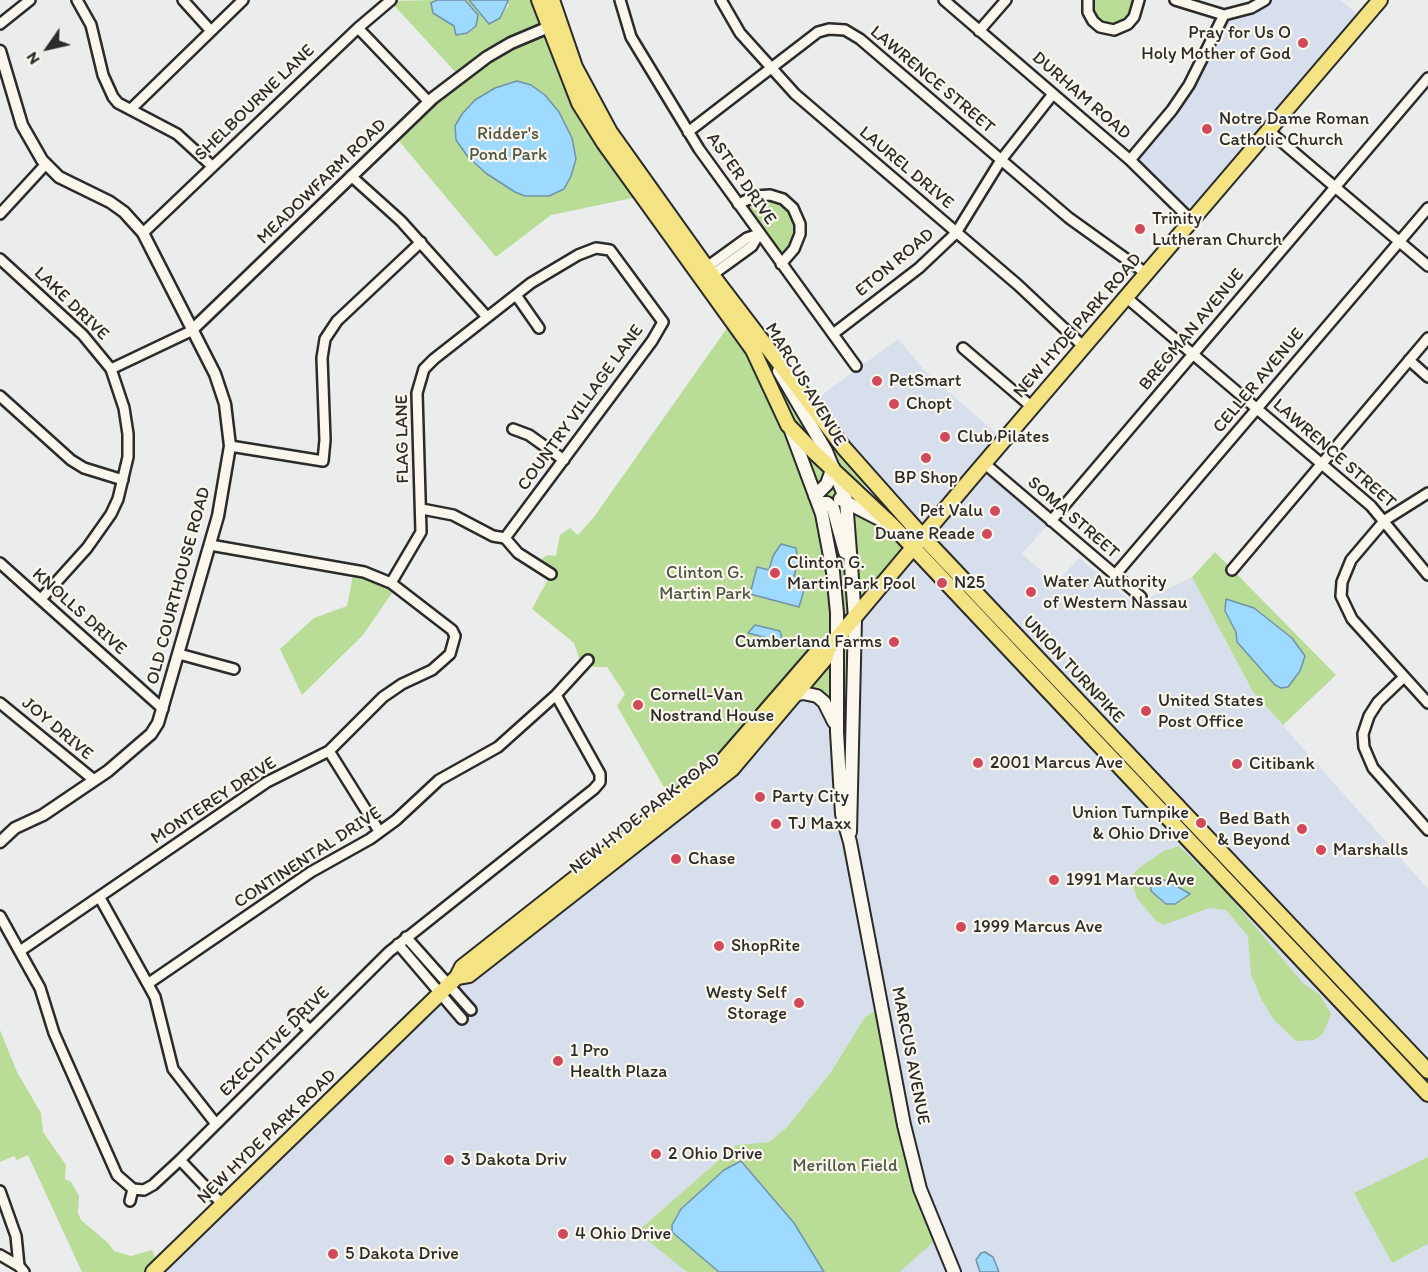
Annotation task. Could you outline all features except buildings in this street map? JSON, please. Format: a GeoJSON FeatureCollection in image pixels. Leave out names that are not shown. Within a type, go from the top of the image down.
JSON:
{"type":"FeatureCollection","features":[{"type":"Feature","properties":{"kind":"main road","name":"MARCUS AVENUE"},"geometry":{"type":"LineString","coordinates":[[539,0],[554,25]]}},
{"type":"Feature","properties":{"kind":"main road","name":"MARCUS AVENUE"},"geometry":{"type":"LineString","coordinates":[[552,0],[554,25],[570,84],[590,121],[778,369],[833,467],[846,500],[855,618],[850,842]]}},
{"type":"Feature","properties":{"kind":"main road","name":"NEW HYDE PARK ROAD"},"geometry":{"type":"LineString","coordinates":[[448,985],[469,975],[720,781],[825,659],[832,644],[984,463],[1380,0]]}},
{"type":"Feature","properties":{"kind":"main road","name":"MARCUS AVENUE"},"geometry":{"type":"LineString","coordinates":[[707,273],[753,350],[789,424],[817,500],[833,572],[832,644],[842,814],[850,842],[904,1125],[920,1189],[954,1272]]}},
{"type":"Feature","properties":{"kind":"main road","name":"UNION TURNPIKE"},"geometry":{"type":"LineString","coordinates":[[707,273],[918,542],[1179,819],[1428,1094]]}},
{"type":"Feature","properties":{"kind":"main road","name":"UNION TURNPIKE"},"geometry":{"type":"LineString","coordinates":[[789,424],[900,533],[918,542]]}},
{"type":"Feature","properties":{"kind":"main road"},"geometry":{"type":"LineString","coordinates":[[817,500],[827,484],[833,467],[860,480],[870,478]]}},
{"type":"Feature","properties":{"kind":"main road"},"geometry":{"type":"LineString","coordinates":[[817,500],[846,500],[900,533]]}},
{"type":"Feature","properties":{"kind":"main road"},"geometry":{"type":"LineString","coordinates":[[817,500],[829,505],[834,511],[854,588]]}},
{"type":"Feature","properties":{"kind":"main road","name":"NEW HYDE PARK ROAD"},"geometry":{"type":"LineString","coordinates":[[153,1272],[448,985],[462,967],[720,764],[817,652],[832,644]]}},
{"type":"Feature","properties":{"kind":"main road"},"geometry":{"type":"LineString","coordinates":[[832,644],[847,655],[853,678]]}},
{"type":"Feature","properties":{"kind":"main road"},"geometry":{"type":"LineString","coordinates":[[794,695],[803,693],[817,696],[833,716],[837,732]]}},
{"type":"Feature","properties":{"kind":"main road","name":"UNION TURNPIKE"},"geometry":{"type":"LineString","coordinates":[[1179,819],[1428,1071]]}},
{"type":"Feature","properties":{"kind":"street"},"geometry":{"type":"LineString","coordinates":[[0,24],[30,0]]}},
{"type":"Feature","properties":{"kind":"street"},"geometry":{"type":"LineString","coordinates":[[77,0],[91,25],[108,89],[118,103],[132,108],[177,134],[212,166]]}},
{"type":"Feature","properties":{"kind":"street"},"geometry":{"type":"LineString","coordinates":[[183,0],[211,32]]}},
{"type":"Feature","properties":{"kind":"street"},"geometry":{"type":"LineString","coordinates":[[132,108],[243,0]]}},
{"type":"Feature","properties":{"kind":"street","name":"SHELBOURNE LANE"},"geometry":{"type":"LineString","coordinates":[[143,233],[358,28],[391,0]]}},
{"type":"Feature","properties":{"kind":"street","name":"ASTER DRIVE"},"geometry":{"type":"LineString","coordinates":[[620,0],[632,36],[688,132],[759,234],[856,366]]}},
{"type":"Feature","properties":{"kind":"street","name":"LAUREL DRIVE"},"geometry":{"type":"LineString","coordinates":[[721,0],[740,33],[771,69],[815,113],[1018,285],[1084,347]]}},
{"type":"Feature","properties":{"kind":"street","name":"DURHAM ROAD"},"geometry":{"type":"LineString","coordinates":[[944,0],[1130,160],[1192,221]]}},
{"type":"Feature","properties":{"kind":"street"},"geometry":{"type":"LineString","coordinates":[[979,30],[1006,0]]}},
{"type":"Feature","properties":{"kind":"street"},"geometry":{"type":"LineString","coordinates":[[1088,0],[1088,12],[1093,21],[1100,27],[1114,30],[1128,24],[1134,17],[1139,0]]}},
{"type":"Feature","properties":{"kind":"street"},"geometry":{"type":"LineString","coordinates":[[1175,0],[1224,15],[1251,8],[1265,0]]}},
{"type":"Feature","properties":{"kind":"street"},"geometry":{"type":"LineString","coordinates":[[1130,160],[1190,85],[1224,15]]}},
{"type":"Feature","properties":{"kind":"street","name":"MEADOWFARM ROAD"},"geometry":{"type":"LineString","coordinates":[[111,369],[191,331],[429,102],[487,57],[511,43],[554,25]]}},
{"type":"Feature","properties":{"kind":"street"},"geometry":{"type":"LineString","coordinates":[[358,28],[429,102]]}},
{"type":"Feature","properties":{"kind":"street","name":"LAWRENCE STREET"},"geometry":{"type":"LineString","coordinates":[[688,132],[818,32],[829,29],[845,30],[860,39],[1069,218],[1147,274]]}},
{"type":"Feature","properties":{"kind":"street","name":"OLD COURTHOUSE ROAD"},"geometry":{"type":"LineString","coordinates":[[0,51],[22,125],[46,165],[59,177],[110,202],[143,233],[223,396],[230,446],[210,545],[163,709],[151,734],[132,752],[94,780],[43,815],[15,828],[0,842]]}},
{"type":"Feature","properties":{"kind":"street","name":"BREGMAN AVENUE"},"geometry":{"type":"LineString","coordinates":[[1051,520],[1428,78]]}},
{"type":"Feature","properties":{"kind":"street","name":"ETON ROAD"},"geometry":{"type":"LineString","coordinates":[[833,334],[919,268],[956,233],[1001,160],[1053,94]]}},
{"type":"Feature","properties":{"kind":"street"},"geometry":{"type":"LineString","coordinates":[[1269,131],[1428,266]]}},
{"type":"Feature","properties":{"kind":"street"},"geometry":{"type":"LineString","coordinates":[[0,214],[46,165]]}},
{"type":"Feature","properties":{"kind":"street"},"geometry":{"type":"LineString","coordinates":[[351,176],[401,220],[487,316]]}},
{"type":"Feature","properties":{"kind":"street"},"geometry":{"type":"LineString","coordinates":[[738,204],[756,196],[770,195],[783,199],[793,208],[800,224],[800,234],[794,249],[781,264]]}},
{"type":"Feature","properties":{"kind":"street","name":"CELLER AVENUE"},"geometry":{"type":"LineString","coordinates":[[1115,575],[1428,208]]}},
{"type":"Feature","properties":{"kind":"street"},"geometry":{"type":"LineString","coordinates":[[707,273],[752,246],[759,234]]}},
{"type":"Feature","properties":{"kind":"street"},"geometry":{"type":"LineString","coordinates":[[230,446],[323,461],[325,440],[322,358],[325,339],[337,321],[420,242]]}},
{"type":"Feature","properties":{"kind":"street","name":"COUNTRY VILLAGE LANE"},"geometry":{"type":"LineString","coordinates":[[487,316],[556,267],[578,255],[603,248],[614,254],[663,322],[652,342],[505,538]]}},
{"type":"Feature","properties":{"kind":"street","name":"LAKE DRIVE"},"geometry":{"type":"LineString","coordinates":[[0,259],[83,335],[111,369],[124,408],[128,434],[128,457],[118,499],[102,529],[41,599]]}},
{"type":"Feature","properties":{"kind":"street"},"geometry":{"type":"LineString","coordinates":[[516,295],[539,328]]}},
{"type":"Feature","properties":{"kind":"street","name":"LAWRENCE STREET"},"geometry":{"type":"LineString","coordinates":[[1127,298],[1386,520],[1428,575]]}},
{"type":"Feature","properties":{"kind":"street","name":"FLAG LANE"},"geometry":{"type":"LineString","coordinates":[[391,583],[419,538],[422,509],[417,404],[420,378],[434,359],[487,316]]}},
{"type":"Feature","properties":{"kind":"street"},"geometry":{"type":"LineString","coordinates":[[1232,570],[1428,338]]}},
{"type":"Feature","properties":{"kind":"street"},"geometry":{"type":"LineString","coordinates":[[963,348],[1032,407]]}},
{"type":"Feature","properties":{"kind":"street"},"geometry":{"type":"LineString","coordinates":[[1409,360],[1428,377]]}},
{"type":"Feature","properties":{"kind":"street"},"geometry":{"type":"LineString","coordinates":[[0,396],[71,460],[84,468],[123,480]]}},
{"type":"Feature","properties":{"kind":"street"},"geometry":{"type":"LineString","coordinates":[[513,429],[529,435],[564,460]]}},
{"type":"Feature","properties":{"kind":"street","name":"SOMA STREET"},"geometry":{"type":"LineString","coordinates":[[984,463],[1141,597]]}},
{"type":"Feature","properties":{"kind":"street"},"geometry":{"type":"LineString","coordinates":[[1428,493],[1386,520],[1351,560],[1342,582],[1341,596],[1352,619],[1428,702]]}},
{"type":"Feature","properties":{"kind":"street"},"geometry":{"type":"LineString","coordinates":[[422,509],[453,515],[493,536],[505,538],[518,553],[551,574]]}},
{"type":"Feature","properties":{"kind":"street"},"geometry":{"type":"LineString","coordinates":[[210,545],[364,572],[391,583],[446,624],[455,636],[467,636]]}},
{"type":"Feature","properties":{"kind":"street","name":"KNOLLS DRIVE"},"geometry":{"type":"LineString","coordinates":[[0,563],[163,709]]}},
{"type":"Feature","properties":{"kind":"street","name":"MONTEREY DRIVE"},"geometry":{"type":"LineString","coordinates":[[20,951],[267,783],[329,751],[383,697],[443,662],[450,654],[455,636]]}},
{"type":"Feature","properties":{"kind":"street"},"geometry":{"type":"LineString","coordinates":[[179,654],[234,669]]}},
{"type":"Feature","properties":{"kind":"street","name":"CONTINENTAL DRIVE"},"geometry":{"type":"LineString","coordinates":[[149,983],[311,872],[362,844],[439,780],[498,747],[556,695],[588,660]]}},
{"type":"Feature","properties":{"kind":"street"},"geometry":{"type":"LineString","coordinates":[[1404,677],[1378,702],[1369,716],[1363,735],[1364,747],[1373,768],[1428,830]]}},
{"type":"Feature","properties":{"kind":"street","name":"EXECUTIVE DRIVE"},"geometry":{"type":"LineString","coordinates":[[133,1189],[144,1190],[153,1185],[406,937],[600,782],[600,774],[587,746],[556,695]]}},
{"type":"Feature","properties":{"kind":"street","name":"JOY DRIVE"},"geometry":{"type":"LineString","coordinates":[[0,703],[94,780]]}},
{"type":"Feature","properties":{"kind":"street"},"geometry":{"type":"LineString","coordinates":[[329,751],[379,831]]}},
{"type":"Feature","properties":{"kind":"street"},"geometry":{"type":"LineString","coordinates":[[100,898],[149,983],[162,1020],[173,1069],[216,1124]]}},
{"type":"Feature","properties":{"kind":"street"},"geometry":{"type":"LineString","coordinates":[[0,916],[40,988],[54,1033],[117,1175],[133,1189],[130,1201]]}},
{"type":"Feature","properties":{"kind":"street"},"geometry":{"type":"LineString","coordinates":[[406,937],[471,1010]]}},
{"type":"Feature","properties":{"kind":"street"},"geometry":{"type":"LineString","coordinates":[[398,944],[448,985],[462,1019]]}},
{"type":"Feature","properties":{"kind":"street"},"geometry":{"type":"LineString","coordinates":[[294,1015],[310,1030]]}},
{"type":"Feature","properties":{"kind":"street"},"geometry":{"type":"LineString","coordinates":[[180,1160],[223,1205]]}},
{"type":"Feature","properties":{"kind":"street"},"geometry":{"type":"LineString","coordinates":[[0,1191],[16,1236],[22,1269]]}},
{"type":"Feature","properties":{"kind":"street"},"geometry":{"type":"LineString","coordinates":[[0,1255],[22,1269]]}},
{"type":"Feature","properties":{"kind":"shaded area"},"geometry":{"type":"Polygon","coordinates":[[[1265,0],[1340,0],[1364,19],[1192,221],[1130,160],[1172,110],[1224,15],[1265,0]]]}},
{"type":"Feature","properties":{"kind":"shaded area"},"geometry":{"type":"Polygon","coordinates":[[[898,339],[927,373],[1004,440],[985,464],[1051,521],[1022,554],[1056,583],[1079,558],[1135,605],[1192,577],[1253,692],[1428,889],[1428,1071],[923,537],[811,403],[898,339]]]}},
{"type":"Feature","properties":{"kind":"shaded area"},"geometry":{"type":"Polygon","coordinates":[[[914,547],[1428,1094],[1428,1157],[1355,1193],[1392,1263],[1428,1244],[1428,1272],[900,1272],[940,1236],[865,1017],[831,1072],[786,1128],[769,1142],[735,1145],[638,1232],[687,1272],[153,1272],[448,984],[782,703],[811,694],[833,716],[849,839],[855,618],[914,547]]]}},
{"type":"Feature","properties":{"kind":"green space","name":"Ridder's Pond Park"},"geometry":{"type":"Polygon","coordinates":[[[437,0],[431,3],[433,13],[454,26],[456,35],[478,15],[465,0],[469,0],[489,24],[508,7],[508,0],[539,0],[570,84],[642,196],[551,215],[496,257],[394,135],[460,77],[390,1],[437,0]]]}},
{"type":"Feature","properties":{"kind":"green space"},"geometry":{"type":"Polygon","coordinates":[[[1088,0],[1139,0],[1134,17],[1118,30],[1093,21],[1088,0]]]}},
{"type":"Feature","properties":{"kind":"green space"},"geometry":{"type":"Polygon","coordinates":[[[756,196],[788,202],[800,234],[781,264],[738,204],[756,196]]]}},
{"type":"Feature","properties":{"kind":"green space"},"geometry":{"type":"Polygon","coordinates":[[[759,234],[712,275],[707,267],[759,234]]]}},
{"type":"Feature","properties":{"kind":"green space","name":"Clinton G. Martin Park"},"geometry":{"type":"Polygon","coordinates":[[[732,321],[753,340],[887,499],[836,469],[914,547],[855,618],[852,690],[843,713],[837,670],[837,732],[824,702],[803,693],[676,808],[617,706],[625,694],[607,667],[594,667],[580,661],[574,643],[532,609],[554,568],[542,564],[542,559],[547,555],[556,556],[560,535],[570,528],[578,535],[594,517],[732,321]]]}},
{"type":"Feature","properties":{"kind":"green space"},"geometry":{"type":"Polygon","coordinates":[[[1215,552],[1336,675],[1283,725],[1253,692],[1192,577],[1215,552]],[[1254,608],[1225,611],[1236,632],[1237,642],[1275,685],[1282,631],[1254,608]]]}},
{"type":"Feature","properties":{"kind":"green space"},"geometry":{"type":"Polygon","coordinates":[[[354,570],[396,587],[363,635],[302,695],[280,649],[314,618],[347,606],[354,570]]]}},
{"type":"Feature","properties":{"kind":"green space"},"geometry":{"type":"Polygon","coordinates":[[[1179,846],[1225,891],[1303,983],[1320,995],[1331,1014],[1323,1034],[1314,1040],[1296,1041],[1274,1020],[1261,999],[1251,974],[1248,936],[1226,910],[1209,908],[1164,925],[1156,921],[1137,898],[1130,878],[1139,868],[1164,851],[1179,846]],[[1149,886],[1161,901],[1182,901],[1189,894],[1179,889],[1149,886]]]}},
{"type":"Feature","properties":{"kind":"green space","name":"Merillon Field"},"geometry":{"type":"Polygon","coordinates":[[[881,1007],[904,1125],[940,1236],[900,1272],[824,1272],[794,1223],[741,1161],[724,1170],[681,1209],[672,1232],[719,1272],[687,1272],[637,1232],[736,1145],[769,1142],[786,1128],[831,1072],[865,1017],[881,1007]]]}},
{"type":"Feature","properties":{"kind":"green space"},"geometry":{"type":"Polygon","coordinates":[[[0,1030],[17,1072],[41,1113],[43,1132],[66,1165],[65,1179],[71,1182],[79,1196],[78,1213],[81,1220],[114,1251],[131,1256],[152,1250],[155,1258],[149,1272],[82,1272],[28,1155],[17,1160],[14,1156],[0,1162],[0,1030]]]}},
{"type":"Feature","properties":{"kind":"green space"},"geometry":{"type":"Polygon","coordinates":[[[1428,1157],[1428,1244],[1392,1263],[1354,1193],[1428,1157]]]}},
{"type":"Feature","properties":{"kind":"water"},"geometry":{"type":"Polygon","coordinates":[[[437,0],[465,0],[478,15],[476,26],[467,33],[456,35],[454,26],[433,13],[431,3],[437,0]]]}},
{"type":"Feature","properties":{"kind":"water"},"geometry":{"type":"Polygon","coordinates":[[[469,0],[508,1],[500,18],[489,24],[469,0]]]}},
{"type":"Feature","properties":{"kind":"water"},"geometry":{"type":"Polygon","coordinates":[[[517,81],[531,85],[545,95],[559,112],[572,138],[576,159],[571,176],[564,189],[549,196],[525,196],[515,192],[487,174],[468,157],[456,140],[455,126],[475,100],[495,88],[517,81]]]}},
{"type":"Feature","properties":{"kind":"water","name":"Clinton G. Martin Park Pool"},"geometry":{"type":"Polygon","coordinates":[[[781,544],[796,548],[798,562],[794,576],[807,580],[799,607],[750,594],[757,567],[769,570],[773,556],[781,544]]]}},
{"type":"Feature","properties":{"kind":"water"},"geometry":{"type":"Polygon","coordinates":[[[1226,599],[1254,608],[1292,638],[1305,656],[1300,671],[1288,687],[1281,688],[1275,685],[1237,642],[1236,632],[1225,611],[1226,599]]]}},
{"type":"Feature","properties":{"kind":"water"},"geometry":{"type":"Polygon","coordinates":[[[755,625],[780,631],[783,642],[748,633],[755,625]]]}},
{"type":"Feature","properties":{"kind":"water"},"geometry":{"type":"Polygon","coordinates":[[[1155,877],[1170,882],[1190,894],[1175,904],[1166,904],[1151,891],[1150,880],[1155,877]]]}},
{"type":"Feature","properties":{"kind":"water"},"geometry":{"type":"Polygon","coordinates":[[[741,1161],[794,1223],[824,1272],[719,1272],[672,1232],[672,1225],[681,1209],[724,1170],[741,1161]]]}},
{"type":"Feature","properties":{"kind":"water"},"geometry":{"type":"Polygon","coordinates":[[[985,1252],[993,1257],[999,1272],[980,1272],[976,1260],[981,1253],[985,1252]]]}},
{"type":"Feature","properties":{"kind":"place","name":"Pray for Us O Holy Mother of God"},"geometry":{"type":"Point","coordinates":[1303,43]}},
{"type":"Feature","properties":{"kind":"place","name":"Notre Dame Roman Catholic Church"},"geometry":{"type":"Point","coordinates":[1207,129]}},
{"type":"Feature","properties":{"kind":"place","name":"Trinity Lutheran Church"},"geometry":{"type":"Point","coordinates":[1140,229]}},
{"type":"Feature","properties":{"kind":"place","name":"PetSmart"},"geometry":{"type":"Point","coordinates":[877,381]}},
{"type":"Feature","properties":{"kind":"place","name":"Chopt"},"geometry":{"type":"Point","coordinates":[894,404]}},
{"type":"Feature","properties":{"kind":"place","name":"Club Pilates"},"geometry":{"type":"Point","coordinates":[945,437]}},
{"type":"Feature","properties":{"kind":"place","name":"BP Shop"},"geometry":{"type":"Point","coordinates":[926,458]}},
{"type":"Feature","properties":{"kind":"place","name":"Pet Valu"},"geometry":{"type":"Point","coordinates":[995,511]}},
{"type":"Feature","properties":{"kind":"place","name":"Duane Reade"},"geometry":{"type":"Point","coordinates":[987,534]}},
{"type":"Feature","properties":{"kind":"place","name":"Clinton G. Martin Park Pool"},"geometry":{"type":"Point","coordinates":[775,573]}},
{"type":"Feature","properties":{"kind":"place","name":"N25"},"geometry":{"type":"Point","coordinates":[942,583]}},
{"type":"Feature","properties":{"kind":"place","name":"Water Authority of Western Nassau"},"geometry":{"type":"Point","coordinates":[1031,592]}},
{"type":"Feature","properties":{"kind":"place","name":"Cumberland Farms"},"geometry":{"type":"Point","coordinates":[894,642]}},
{"type":"Feature","properties":{"kind":"place","name":"Cornell-Van Nostrand House"},"geometry":{"type":"Point","coordinates":[638,705]}},
{"type":"Feature","properties":{"kind":"place","name":"United States Post Office"},"geometry":{"type":"Point","coordinates":[1146,711]}},
{"type":"Feature","properties":{"kind":"place","name":"2001 Marcus Ave"},"geometry":{"type":"Point","coordinates":[978,763]}},
{"type":"Feature","properties":{"kind":"place","name":"Citibank"},"geometry":{"type":"Point","coordinates":[1237,764]}},
{"type":"Feature","properties":{"kind":"place","name":"Party City"},"geometry":{"type":"Point","coordinates":[760,797]}},
{"type":"Feature","properties":{"kind":"place","name":"Union Turnpike & Ohio Drive"},"geometry":{"type":"Point","coordinates":[1201,823]}},
{"type":"Feature","properties":{"kind":"place","name":"TJ Maxx"},"geometry":{"type":"Point","coordinates":[776,824]}},
{"type":"Feature","properties":{"kind":"place","name":"Bed Bath & Beyond"},"geometry":{"type":"Point","coordinates":[1302,829]}},
{"type":"Feature","properties":{"kind":"place","name":"Marshalls"},"geometry":{"type":"Point","coordinates":[1321,850]}},
{"type":"Feature","properties":{"kind":"place","name":"Chase"},"geometry":{"type":"Point","coordinates":[676,859]}},
{"type":"Feature","properties":{"kind":"place","name":"1991 Marcus Ave"},"geometry":{"type":"Point","coordinates":[1054,880]}},
{"type":"Feature","properties":{"kind":"place","name":"1999 Marcus Ave"},"geometry":{"type":"Point","coordinates":[961,927]}},
{"type":"Feature","properties":{"kind":"place","name":"ShopRite"},"geometry":{"type":"Point","coordinates":[719,946]}},
{"type":"Feature","properties":{"kind":"place","name":"Westy Self Storage"},"geometry":{"type":"Point","coordinates":[799,1003]}},
{"type":"Feature","properties":{"kind":"place","name":"1 Pro Health Plaza"},"geometry":{"type":"Point","coordinates":[558,1061]}},
{"type":"Feature","properties":{"kind":"place","name":"2 Ohio Drive"},"geometry":{"type":"Point","coordinates":[656,1154]}},
{"type":"Feature","properties":{"kind":"place","name":"3 Dakota Driv"},"geometry":{"type":"Point","coordinates":[449,1160]}},
{"type":"Feature","properties":{"kind":"place","name":"4 Ohio Drive"},"geometry":{"type":"Point","coordinates":[563,1234]}},
{"type":"Feature","properties":{"kind":"place","name":"5 Dakota Drive"},"geometry":{"type":"Point","coordinates":[333,1254]}}]}
